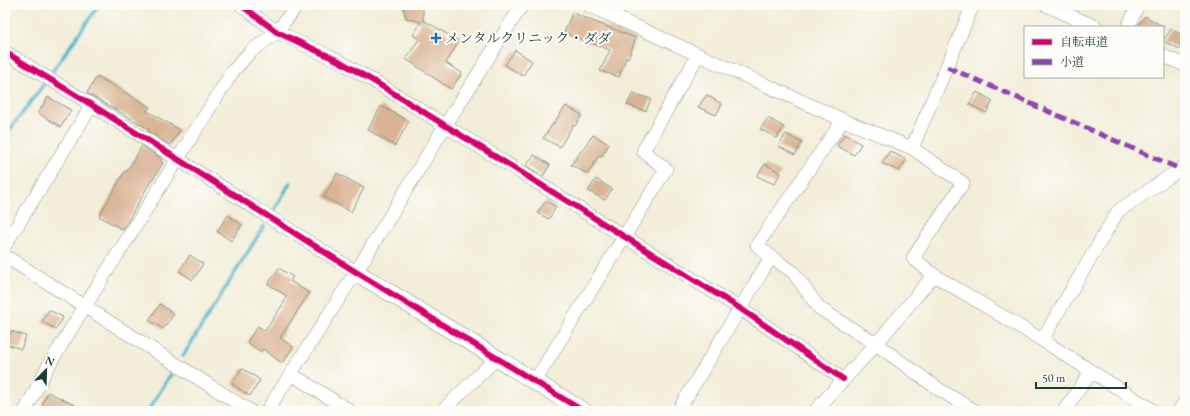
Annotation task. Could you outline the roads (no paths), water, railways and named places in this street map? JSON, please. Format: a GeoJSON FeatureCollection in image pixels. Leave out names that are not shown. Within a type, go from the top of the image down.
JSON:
{"type":"FeatureCollection","features":[{"type":"Feature","properties":{"kind":"street"},"geometry":{"type":"LineString","coordinates":[[241,5],[277,32],[380,84],[445,126],[741,309],[843,379]]}},
{"type":"Feature","properties":{"kind":"street"},"geometry":{"type":"LineString","coordinates":[[25,411],[46,370],[85,306],[233,71],[250,52],[277,32],[297,5]]}},
{"type":"Feature","properties":{"kind":"street"},"geometry":{"type":"LineString","coordinates":[[267,411],[356,272],[445,126],[522,5]]}},
{"type":"Feature","properties":{"kind":"street"},"geometry":{"type":"LineString","coordinates":[[588,5],[602,8],[698,55],[843,120],[912,148],[963,183],[913,258],[934,275],[1042,340],[1154,411]]}},
{"type":"Feature","properties":{"kind":"street"},"geometry":{"type":"LineString","coordinates":[[912,148],[973,5]]}},
{"type":"Feature","properties":{"kind":"street"},"geometry":{"type":"LineString","coordinates":[[1046,5],[1094,26]]}},
{"type":"Feature","properties":{"kind":"street"},"geometry":{"type":"LineString","coordinates":[[1128,26],[1138,5]]}},
{"type":"Feature","properties":{"kind":"street"},"geometry":{"type":"LineString","coordinates":[[5,52],[92,105],[356,272],[583,411]]}},
{"type":"Feature","properties":{"kind":"street"},"geometry":{"type":"LineString","coordinates":[[535,381],[623,236],[666,169],[643,151],[698,55]]}},
{"type":"Feature","properties":{"kind":"street"},"geometry":{"type":"LineString","coordinates":[[1164,56],[1185,65]]}},
{"type":"Feature","properties":{"kind":"street"},"geometry":{"type":"LineString","coordinates":[[5,245],[92,105]]}},
{"type":"Feature","properties":{"kind":"street"},"geometry":{"type":"LineString","coordinates":[[843,120],[757,245],[771,257],[794,272],[819,308],[876,344],[940,390],[975,411]]}},
{"type":"Feature","properties":{"kind":"street"},"geometry":{"type":"LineString","coordinates":[[1042,340],[1118,211],[1185,166]]}},
{"type":"Feature","properties":{"kind":"street"},"geometry":{"type":"LineString","coordinates":[[5,256],[250,411]]}},
{"type":"Feature","properties":{"kind":"street"},"geometry":{"type":"LineString","coordinates":[[678,411],[741,309],[771,257]]}},
{"type":"Feature","properties":{"kind":"street"},"geometry":{"type":"LineString","coordinates":[[815,411],[876,344],[934,275]]}},
{"type":"Feature","properties":{"kind":"street"},"geometry":{"type":"LineString","coordinates":[[442,411],[497,358]]}},
{"type":"Feature","properties":{"kind":"street"},"geometry":{"type":"LineString","coordinates":[[1064,411],[1091,372]]}},
{"type":"Feature","properties":{"kind":"street"},"geometry":{"type":"LineString","coordinates":[[291,374],[350,411]]}},
{"type":"Feature","properties":{"kind":"street"},"geometry":{"type":"LineString","coordinates":[[1179,411],[1185,401]]}},
{"type":"Feature","properties":{"kind":"waterway"},"geometry":{"type":"LineString","coordinates":[[52,72],[99,5]]}},
{"type":"Feature","properties":{"kind":"waterway"},"geometry":{"type":"LineString","coordinates":[[5,136],[44,84]]}},
{"type":"Feature","properties":{"kind":"waterway"},"geometry":{"type":"LineString","coordinates":[[275,209],[290,183]]}},
{"type":"Feature","properties":{"kind":"waterway"},"geometry":{"type":"LineString","coordinates":[[183,356],[264,226]]}},
{"type":"Feature","properties":{"kind":"waterway"},"geometry":{"type":"LineString","coordinates":[[148,411],[171,374]]}},
{"type":"Feature","properties":{"kind":"place","name":"メンタルクリニック・ダダ"},"geometry":{"type":"Point","coordinates":[436,38]}}]}
